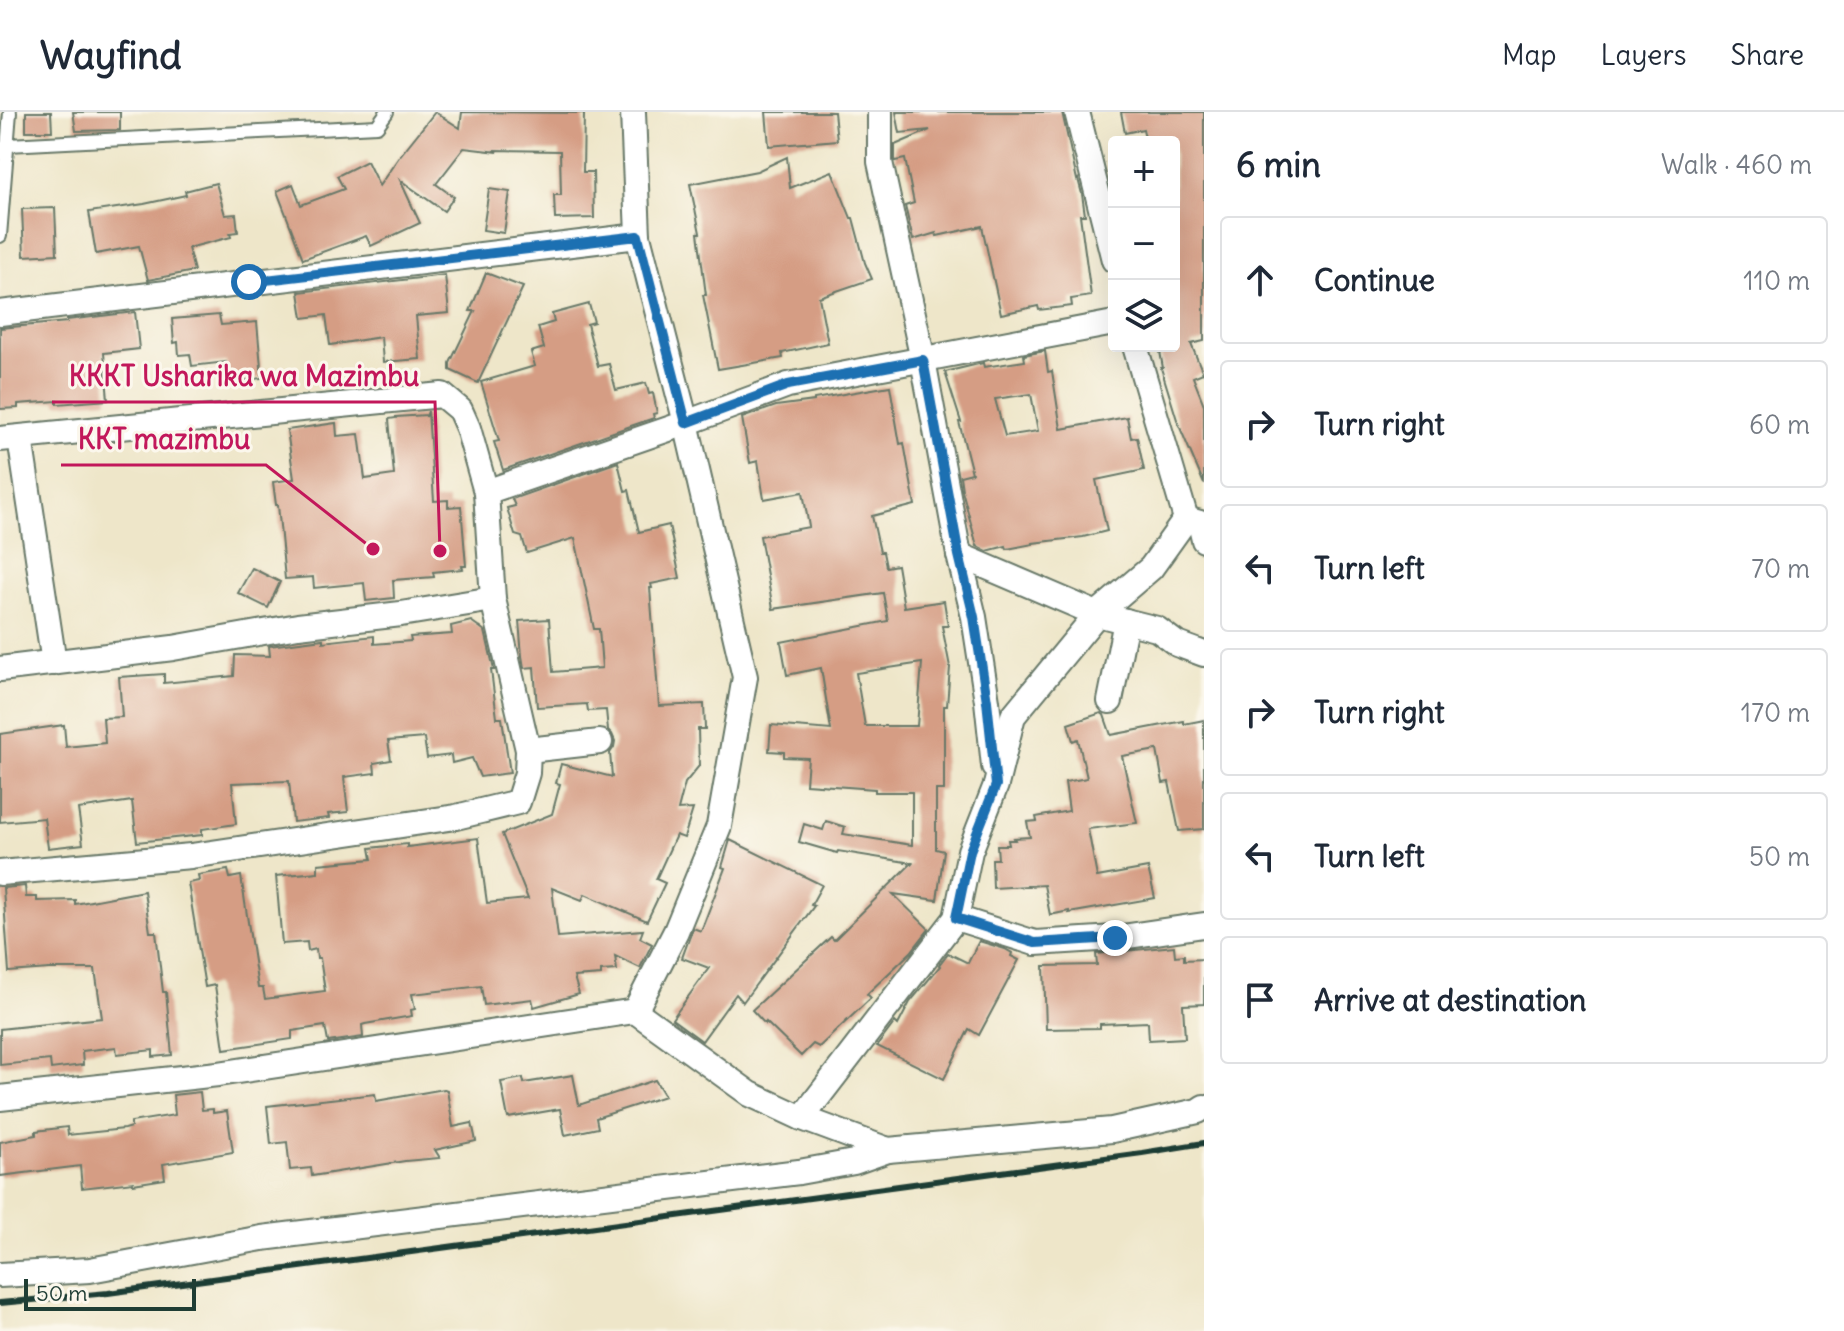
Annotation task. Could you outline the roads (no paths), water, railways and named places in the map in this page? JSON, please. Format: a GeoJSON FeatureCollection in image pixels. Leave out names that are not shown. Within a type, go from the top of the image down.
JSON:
{"type":"FeatureCollection","features":[{"type":"Feature","properties":{"kind":"street"},"geometry":{"type":"LineString","coordinates":[[633,112],[638,236],[686,423],[745,677],[719,826],[676,931],[635,1011]]}},
{"type":"Feature","properties":{"kind":"street"},"geometry":{"type":"LineString","coordinates":[[880,112],[880,162],[974,617],[996,785]]}},
{"type":"Feature","properties":{"kind":"street"},"geometry":{"type":"LineString","coordinates":[[1077,112],[1108,236]]}},
{"type":"Feature","properties":{"kind":"street"},"geometry":{"type":"LineString","coordinates":[[0,313],[638,236]]}},
{"type":"Feature","properties":{"kind":"street"},"geometry":{"type":"LineString","coordinates":[[486,492],[788,385],[1108,324]]}},
{"type":"Feature","properties":{"kind":"street"},"geometry":{"type":"LineString","coordinates":[[802,1118],[956,918],[970,851],[996,785],[1013,716],[1097,614],[1198,525],[1137,352]]}},
{"type":"Feature","properties":{"kind":"street"},"geometry":{"type":"LineString","coordinates":[[0,873],[191,856],[456,817],[518,802],[527,773],[528,750],[493,599],[486,492],[460,410],[442,395],[10,439],[54,663]]}},
{"type":"Feature","properties":{"kind":"street"},"geometry":{"type":"LineString","coordinates":[[959,555],[1097,614],[1157,629],[1177,644],[1204,654]]}},
{"type":"Feature","properties":{"kind":"street"},"geometry":{"type":"LineString","coordinates":[[0,669],[173,648],[298,626],[493,599]]}},
{"type":"Feature","properties":{"kind":"street"},"geometry":{"type":"LineString","coordinates":[[1110,701],[1126,621]]}},
{"type":"Feature","properties":{"kind":"street"},"geometry":{"type":"LineString","coordinates":[[528,750],[600,742]]}},
{"type":"Feature","properties":{"kind":"street"},"geometry":{"type":"LineString","coordinates":[[956,918],[1035,943],[1115,938],[1204,925]]}},
{"type":"Feature","properties":{"kind":"street"},"geometry":{"type":"LineString","coordinates":[[0,1098],[218,1074],[635,1011],[750,1094],[802,1118],[888,1150]]}},
{"type":"Feature","properties":{"kind":"street"},"geometry":{"type":"LineString","coordinates":[[0,1275],[90,1270],[262,1238],[799,1172],[854,1162],[888,1150],[1112,1130],[1198,1111],[1204,1107]]}},
{"type":"Feature","properties":{"kind":"lane"},"geometry":{"type":"LineString","coordinates":[[0,236],[4,148],[10,112]]}},
{"type":"Feature","properties":{"kind":"lane"},"geometry":{"type":"LineString","coordinates":[[4,148],[377,126],[387,112]]}},
{"type":"Feature","properties":{"kind":"railway"},"geometry":{"type":"LineString","coordinates":[[0,1303],[108,1293],[1204,1143]]}},
{"type":"Feature","properties":{"kind":"place","name":"KKT mazimbu"},"geometry":{"type":"Point","coordinates":[373,549]}},
{"type":"Feature","properties":{"kind":"place","name":"KKKT Usharika wa Mazimbu"},"geometry":{"type":"Point","coordinates":[440,551]}}]}
